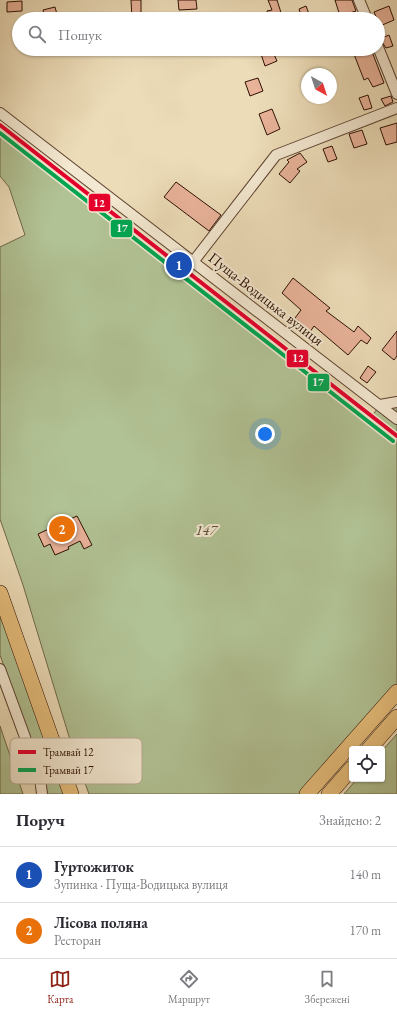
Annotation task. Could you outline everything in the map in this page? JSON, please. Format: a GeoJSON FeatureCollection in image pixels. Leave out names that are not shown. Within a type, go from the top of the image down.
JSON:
{"type":"FeatureCollection","features":[{"type":"Feature","properties":{"kind":"main road"},"geometry":{"type":"LineString","coordinates":[[0,593],[51,738]]}},
{"type":"Feature","properties":{"kind":"main road"},"geometry":{"type":"LineString","coordinates":[[307,794],[397,692]]}},
{"type":"Feature","properties":{"kind":"main road"},"geometry":{"type":"LineString","coordinates":[[372,746],[397,717]]}},
{"type":"Feature","properties":{"kind":"main road"},"geometry":{"type":"LineString","coordinates":[[329,794],[349,771]]}},
{"type":"Feature","properties":{"kind":"main road"},"geometry":{"type":"LineString","coordinates":[[67,784],[71,794]]}},
{"type":"Feature","properties":{"kind":"street"},"geometry":{"type":"LineString","coordinates":[[359,0],[364,12]]}},
{"type":"Feature","properties":{"kind":"street"},"geometry":{"type":"LineString","coordinates":[[382,56],[397,94]]}},
{"type":"Feature","properties":{"kind":"street"},"geometry":{"type":"LineString","coordinates":[[193,262],[276,155],[397,108]]}},
{"type":"Feature","properties":{"kind":"street","name":"Пуща-Водицька вулиця"},"geometry":{"type":"LineString","coordinates":[[0,113],[397,419]]}},
{"type":"Feature","properties":{"kind":"street"},"geometry":{"type":"LineString","coordinates":[[380,406],[397,402]]}},
{"type":"Feature","properties":{"kind":"street"},"geometry":{"type":"LineString","coordinates":[[0,669],[25,738]]}},
{"type":"Feature","properties":{"kind":"street"},"geometry":{"type":"LineString","coordinates":[[41,784],[42,794]]}},
{"type":"Feature","properties":{"kind":"green space","name":"147"},"geometry":{"type":"Polygon","coordinates":[[[0,125],[372,416],[380,405],[397,402],[397,692],[307,794],[89,794],[85,784],[142,784],[142,738],[69,738],[23,585],[0,519],[0,247],[25,235],[9,187],[0,176],[0,125]]]}},
{"type":"Feature","properties":{"kind":"green space"},"geometry":{"type":"Polygon","coordinates":[[[0,607],[45,738],[30,738],[0,655],[0,607]]]}},
{"type":"Feature","properties":{"kind":"green space"},"geometry":{"type":"Polygon","coordinates":[[[0,726],[10,756],[10,784],[20,784],[23,794],[0,794],[0,726]]]}},
{"type":"Feature","properties":{"kind":"green space"},"geometry":{"type":"Polygon","coordinates":[[[397,734],[397,794],[344,794],[354,782],[385,782],[385,748],[397,734]]]}},
{"type":"Feature","properties":{"kind":"green space"},"geometry":{"type":"Polygon","coordinates":[[[45,784],[61,784],[64,794],[46,794],[45,784]]]}},
{"type":"Feature","properties":{"kind":"building"},"geometry":{"type":"Polygon","coordinates":[[[131,0],[141,0],[141,12],[132,12],[131,0]]]}},
{"type":"Feature","properties":{"kind":"building"},"geometry":{"type":"Polygon","coordinates":[[[178,0],[196,0],[197,9],[179,10],[178,0]]]}},
{"type":"Feature","properties":{"kind":"building"},"geometry":{"type":"Polygon","coordinates":[[[268,0],[277,0],[281,12],[267,12],[272,10],[268,0]]]}},
{"type":"Feature","properties":{"kind":"building"},"geometry":{"type":"Polygon","coordinates":[[[335,0],[352,0],[356,11],[339,12],[335,0]]]}},
{"type":"Feature","properties":{"kind":"building"},"geometry":{"type":"Polygon","coordinates":[[[22,1],[22,11],[7,12],[7,2],[22,1]]]}},
{"type":"Feature","properties":{"kind":"building"},"geometry":{"type":"Polygon","coordinates":[[[306,6],[308,12],[300,12],[299,9],[306,6]]]}},
{"type":"Feature","properties":{"kind":"building"},"geometry":{"type":"Polygon","coordinates":[[[389,6],[394,20],[385,24],[385,12],[374,12],[389,6]]]}},
{"type":"Feature","properties":{"kind":"building"},"geometry":{"type":"Polygon","coordinates":[[[55,7],[56,12],[43,12],[43,10],[55,7]]]}},
{"type":"Feature","properties":{"kind":"building"},"geometry":{"type":"Polygon","coordinates":[[[389,35],[393,46],[386,48],[385,37],[389,35]]]}},
{"type":"Feature","properties":{"kind":"building"},"geometry":{"type":"Polygon","coordinates":[[[262,56],[275,56],[277,61],[265,66],[262,56]]]}},
{"type":"Feature","properties":{"kind":"building"},"geometry":{"type":"Polygon","coordinates":[[[355,56],[374,56],[384,83],[373,87],[368,78],[364,80],[355,56]]]}},
{"type":"Feature","properties":{"kind":"building"},"geometry":{"type":"Polygon","coordinates":[[[258,78],[263,91],[250,96],[245,82],[258,78]]]}},
{"type":"Feature","properties":{"kind":"building"},"geometry":{"type":"Polygon","coordinates":[[[368,95],[372,108],[364,110],[359,98],[368,95]]]}},
{"type":"Feature","properties":{"kind":"building"},"geometry":{"type":"Polygon","coordinates":[[[391,96],[393,102],[385,106],[381,99],[391,96]]]}},
{"type":"Feature","properties":{"kind":"building"},"geometry":{"type":"Polygon","coordinates":[[[272,109],[280,129],[267,135],[259,114],[272,109]]]}},
{"type":"Feature","properties":{"kind":"building"},"geometry":{"type":"Polygon","coordinates":[[[397,123],[397,142],[386,145],[380,128],[397,123]]]}},
{"type":"Feature","properties":{"kind":"building"},"geometry":{"type":"Polygon","coordinates":[[[362,130],[367,144],[354,148],[349,134],[362,130]]]}},
{"type":"Feature","properties":{"kind":"building"},"geometry":{"type":"Polygon","coordinates":[[[332,146],[337,159],[328,162],[323,149],[332,146]]]}},
{"type":"Feature","properties":{"kind":"building"},"geometry":{"type":"Polygon","coordinates":[[[300,153],[307,162],[297,169],[300,171],[290,183],[279,174],[289,162],[287,160],[300,153]]]}},
{"type":"Feature","properties":{"kind":"building"},"geometry":{"type":"Polygon","coordinates":[[[176,182],[221,215],[209,231],[164,197],[176,182]]]}},
{"type":"Feature","properties":{"kind":"building"},"geometry":{"type":"Polygon","coordinates":[[[293,278],[330,308],[326,311],[354,332],[358,326],[371,338],[367,344],[361,340],[348,355],[314,326],[310,332],[295,318],[301,310],[282,293],[293,278]]]}},
{"type":"Feature","properties":{"kind":"building"},"geometry":{"type":"Polygon","coordinates":[[[397,331],[397,356],[394,360],[382,350],[397,331]]]}},
{"type":"Feature","properties":{"kind":"building"},"geometry":{"type":"Polygon","coordinates":[[[368,366],[376,372],[367,383],[360,378],[368,366]]]}},
{"type":"Feature","properties":{"kind":"building"},"geometry":{"type":"Polygon","coordinates":[[[77,516],[92,545],[84,549],[80,541],[68,547],[69,549],[55,555],[50,544],[44,547],[38,534],[77,516]]]}},
{"type":"Feature","properties":{"kind":"tram line","name":"12"},"geometry":{"type":"LineString","coordinates":[[0,125],[397,436]]}},
{"type":"Feature","properties":{"kind":"tram line","name":"17"},"geometry":{"type":"LineString","coordinates":[[0,133],[393,441]]}},
{"type":"Feature","properties":{"kind":"place","name":"Гуртожиток"},"geometry":{"type":"Point","coordinates":[179,265]}},
{"type":"Feature","properties":{"kind":"place","name":"Лісова поляна"},"geometry":{"type":"Point","coordinates":[62,529]}}]}
